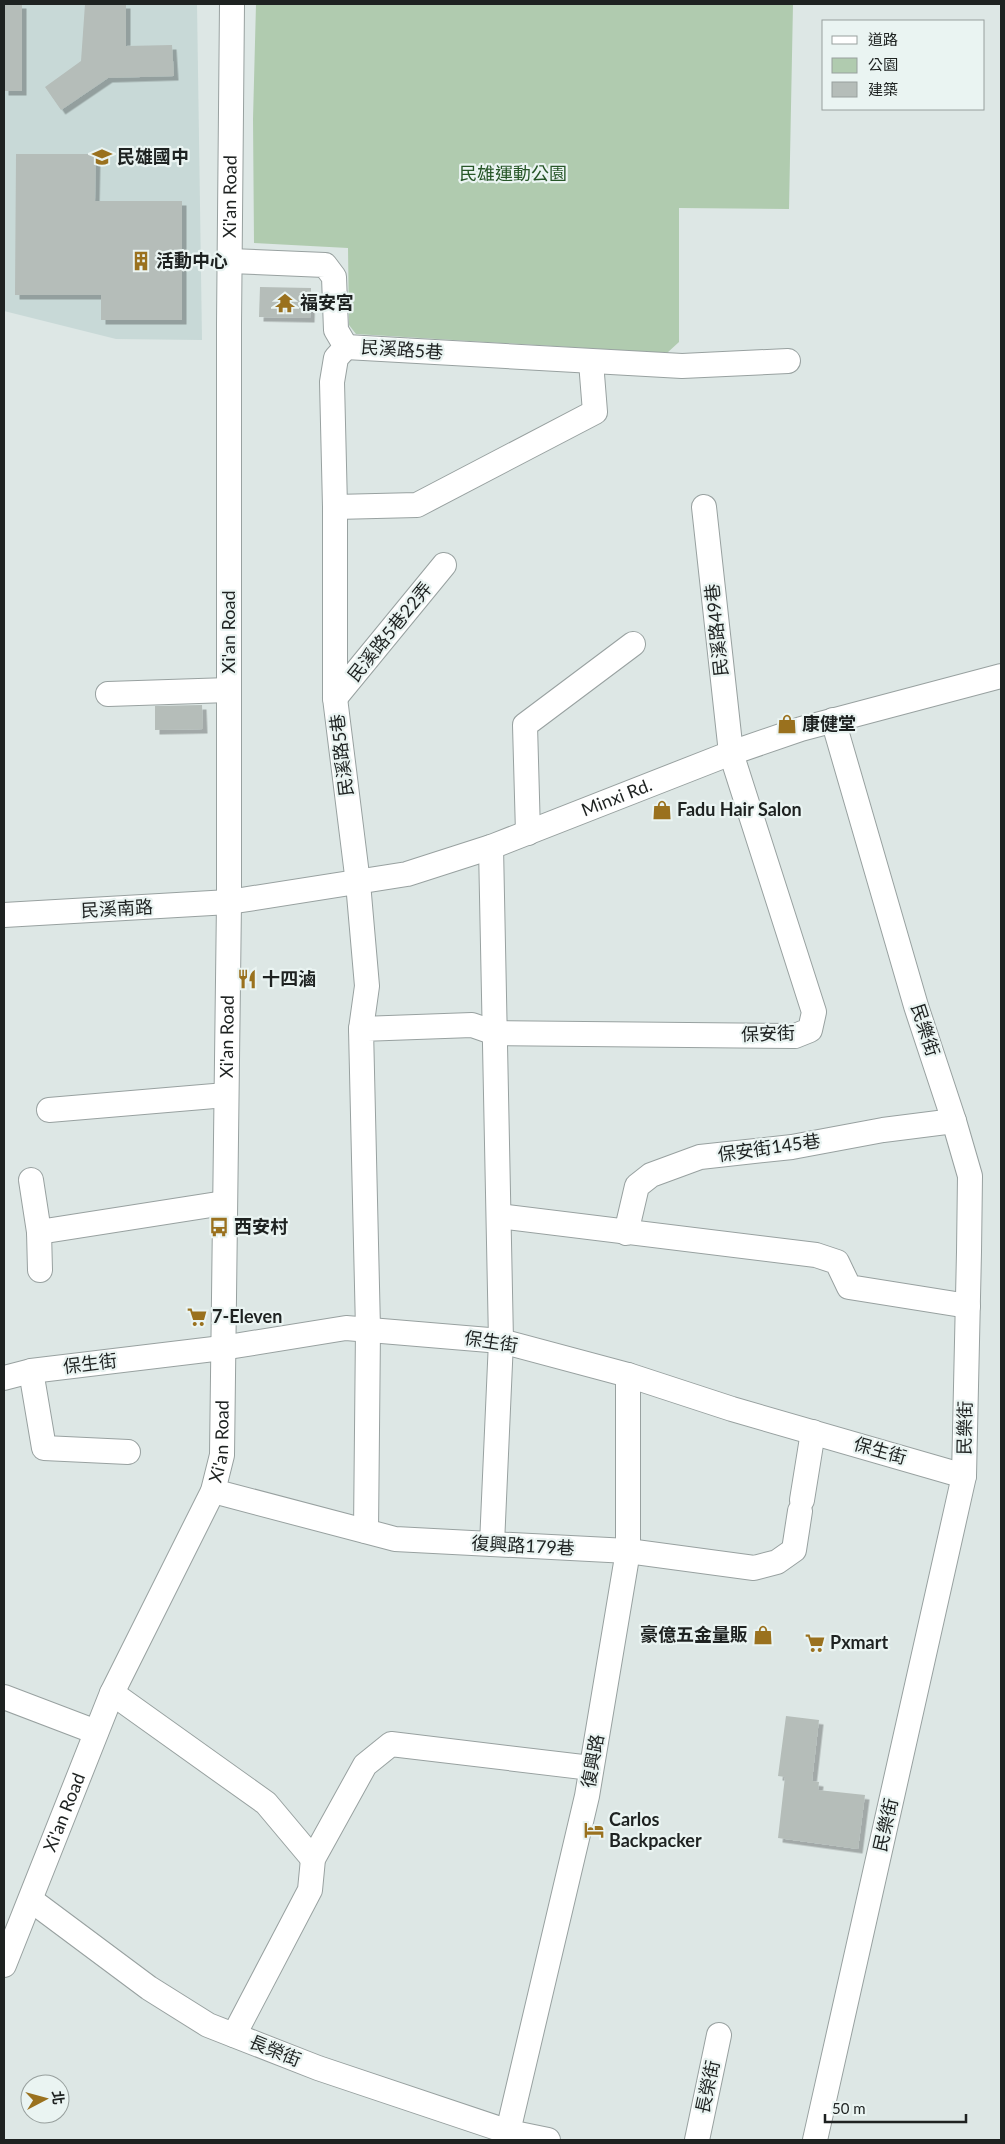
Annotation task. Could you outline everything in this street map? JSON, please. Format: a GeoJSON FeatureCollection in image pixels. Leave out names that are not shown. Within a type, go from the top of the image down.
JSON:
{"type":"FeatureCollection","features":[{"type":"Feature","properties":{"kind":"street","name":"Xi'an Road"},"geometry":{"type":"LineString","coordinates":[[4,1965],[112,1693],[213,1492],[222,1455],[229,902],[232,4]]}},
{"type":"Feature","properties":{"kind":"street"},"geometry":{"type":"LineString","coordinates":[[230,261],[325,265],[334,277],[336,330],[346,347]]}},
{"type":"Feature","properties":{"kind":"street","name":"民溪路5巷"},"geometry":{"type":"LineString","coordinates":[[366,1532],[368,1329],[362,1029],[367,986],[358,883],[336,698],[332,382],[336,358],[346,347],[682,366],[788,360]]}},
{"type":"Feature","properties":{"kind":"street"},"geometry":{"type":"LineString","coordinates":[[335,507],[417,505],[595,412],[591,362]]}},
{"type":"Feature","properties":{"kind":"street","name":"民溪路49巷"},"geometry":{"type":"LineString","coordinates":[[704,507],[730,753]]}},
{"type":"Feature","properties":{"kind":"street","name":"民溪路5巷22弄"},"geometry":{"type":"LineString","coordinates":[[336,698],[444,566]]}},
{"type":"Feature","properties":{"kind":"street"},"geometry":{"type":"LineString","coordinates":[[528,832],[525,724],[633,644]]}},
{"type":"Feature","properties":{"kind":"street","name":"Minxi Rd."},"geometry":{"type":"LineString","coordinates":[[229,902],[407,874],[491,847],[730,753],[833,720],[1001,676]]}},
{"type":"Feature","properties":{"kind":"street"},"geometry":{"type":"LineString","coordinates":[[108,694],[229,690]]}},
{"type":"Feature","properties":{"kind":"street","name":"民樂街"},"geometry":{"type":"LineString","coordinates":[[815,2140],[964,1476],[970,1176],[916,1006],[833,720]]}},
{"type":"Feature","properties":{"kind":"street","name":"保安街"},"geometry":{"type":"LineString","coordinates":[[495,1033],[795,1036],[810,1030],[814,1012],[730,753]]}},
{"type":"Feature","properties":{"kind":"street"},"geometry":{"type":"LineString","coordinates":[[491,847],[501,1341],[492,1544]]}},
{"type":"Feature","properties":{"kind":"street","name":"民溪南路"},"geometry":{"type":"LineString","coordinates":[[4,916],[229,902]]}},
{"type":"Feature","properties":{"kind":"street"},"geometry":{"type":"LineString","coordinates":[[362,1029],[472,1024],[495,1033]]}},
{"type":"Feature","properties":{"kind":"street"},"geometry":{"type":"LineString","coordinates":[[49,1110],[226,1095]]}},
{"type":"Feature","properties":{"kind":"street","name":"保安街145巷"},"geometry":{"type":"LineString","coordinates":[[626,1233],[637,1186],[651,1175],[700,1157],[792,1147],[883,1130],[954,1121]]}},
{"type":"Feature","properties":{"kind":"street"},"geometry":{"type":"LineString","coordinates":[[31,1180],[39,1232],[40,1270]]}},
{"type":"Feature","properties":{"kind":"street"},"geometry":{"type":"LineString","coordinates":[[39,1232],[224,1203]]}},
{"type":"Feature","properties":{"kind":"street"},"geometry":{"type":"LineString","coordinates":[[499,1216],[816,1255],[837,1262],[849,1287],[968,1306]]}},
{"type":"Feature","properties":{"kind":"street","name":"保生街"},"geometry":{"type":"LineString","coordinates":[[4,1378],[31,1371],[222,1348],[346,1328],[501,1341],[628,1374],[813,1432],[964,1476]]}},
{"type":"Feature","properties":{"kind":"street"},"geometry":{"type":"LineString","coordinates":[[31,1371],[44,1448],[128,1452]]}},
{"type":"Feature","properties":{"kind":"street","name":"復興路"},"geometry":{"type":"LineString","coordinates":[[508,2136],[591,1768],[628,1551],[628,1374]]}},
{"type":"Feature","properties":{"kind":"street","name":"復興路179巷"},"geometry":{"type":"LineString","coordinates":[[213,1492],[395,1539],[628,1551],[754,1568],[777,1562],[794,1550],[813,1432]]}},
{"type":"Feature","properties":{"kind":"street"},"geometry":{"type":"LineString","coordinates":[[112,1693],[266,1803],[313,1859]]}},
{"type":"Feature","properties":{"kind":"street"},"geometry":{"type":"LineString","coordinates":[[4,1697],[96,1732]]}},
{"type":"Feature","properties":{"kind":"street"},"geometry":{"type":"LineString","coordinates":[[234,2035],[310,1890],[313,1859],[365,1765],[392,1744],[591,1768]]}},
{"type":"Feature","properties":{"kind":"street","name":"長榮街"},"geometry":{"type":"LineString","coordinates":[[31,1900],[149,1988],[208,2025],[318,2068],[508,2136],[548,2140]]}},
{"type":"Feature","properties":{"kind":"street","name":"長榮街"},"geometry":{"type":"LineString","coordinates":[[697,2140],[719,2035]]}},
{"type":"Feature","properties":{"kind":"shaded area","name":"民雄國中"},"geometry":{"type":"Polygon","coordinates":[[[4,4],[197,4],[202,340],[116,339],[4,311],[4,4]]]}},
{"type":"Feature","properties":{"kind":"green space","name":"民雄運動公園"},"geometry":{"type":"Polygon","coordinates":[[[256,4],[793,4],[789,209],[679,208],[679,342],[667,353],[356,334],[349,325],[348,248],[254,243],[253,119],[256,4]]]}},
{"type":"Feature","properties":{"kind":"building"},"geometry":{"type":"Polygon","coordinates":[[[4,4],[22,4],[22,91],[4,91],[4,4]]]}},
{"type":"Feature","properties":{"kind":"building"},"geometry":{"type":"Polygon","coordinates":[[[85,4],[126,4],[126,46],[172,45],[174,76],[108,78],[61,110],[45,87],[81,61],[85,4]]]}},
{"type":"Feature","properties":{"kind":"building"},"geometry":{"type":"Polygon","coordinates":[[[16,154],[96,154],[95,201],[182,201],[182,320],[101,320],[101,295],[15,295],[16,154]]]}},
{"type":"Feature","properties":{"kind":"building","name":"福安宮"},"geometry":{"type":"Polygon","coordinates":[[[260,287],[311,288],[310,318],[259,317],[260,287]]]}},
{"type":"Feature","properties":{"kind":"building"},"geometry":{"type":"Polygon","coordinates":[[[202,705],[203,729],[155,730],[155,706],[202,705]]]}},
{"type":"Feature","properties":{"kind":"building"},"geometry":{"type":"Polygon","coordinates":[[[786,1716],[819,1720],[812,1781],[819,1782],[818,1790],[865,1795],[858,1849],[778,1838],[785,1777],[778,1776],[786,1716]]]}},
{"type":"Feature","properties":{"kind":"place","name":"民雄國中"},"geometry":{"type":"Point","coordinates":[102,157]}},
{"type":"Feature","properties":{"kind":"place","name":"活動中心"},"geometry":{"type":"Point","coordinates":[141,261]}},
{"type":"Feature","properties":{"kind":"place","name":"福安宮"},"geometry":{"type":"Point","coordinates":[285,303]}},
{"type":"Feature","properties":{"kind":"place","name":"康健堂"},"geometry":{"type":"Point","coordinates":[787,724]}},
{"type":"Feature","properties":{"kind":"place","name":"Fadu Hair Salon"},"geometry":{"type":"Point","coordinates":[662,810]}},
{"type":"Feature","properties":{"kind":"place","name":"十四滷"},"geometry":{"type":"Point","coordinates":[247,979]}},
{"type":"Feature","properties":{"kind":"place","name":"西安村"},"geometry":{"type":"Point","coordinates":[219,1227]}},
{"type":"Feature","properties":{"kind":"place","name":"7-Eleven"},"geometry":{"type":"Point","coordinates":[197,1317]}},
{"type":"Feature","properties":{"kind":"place","name":"豪億五金量販"},"geometry":{"type":"Point","coordinates":[763,1635]}},
{"type":"Feature","properties":{"kind":"place","name":"Pxmart"},"geometry":{"type":"Point","coordinates":[815,1643]}},
{"type":"Feature","properties":{"kind":"place","name":"Carlos Backpacker"},"geometry":{"type":"Point","coordinates":[594,1830]}}]}
